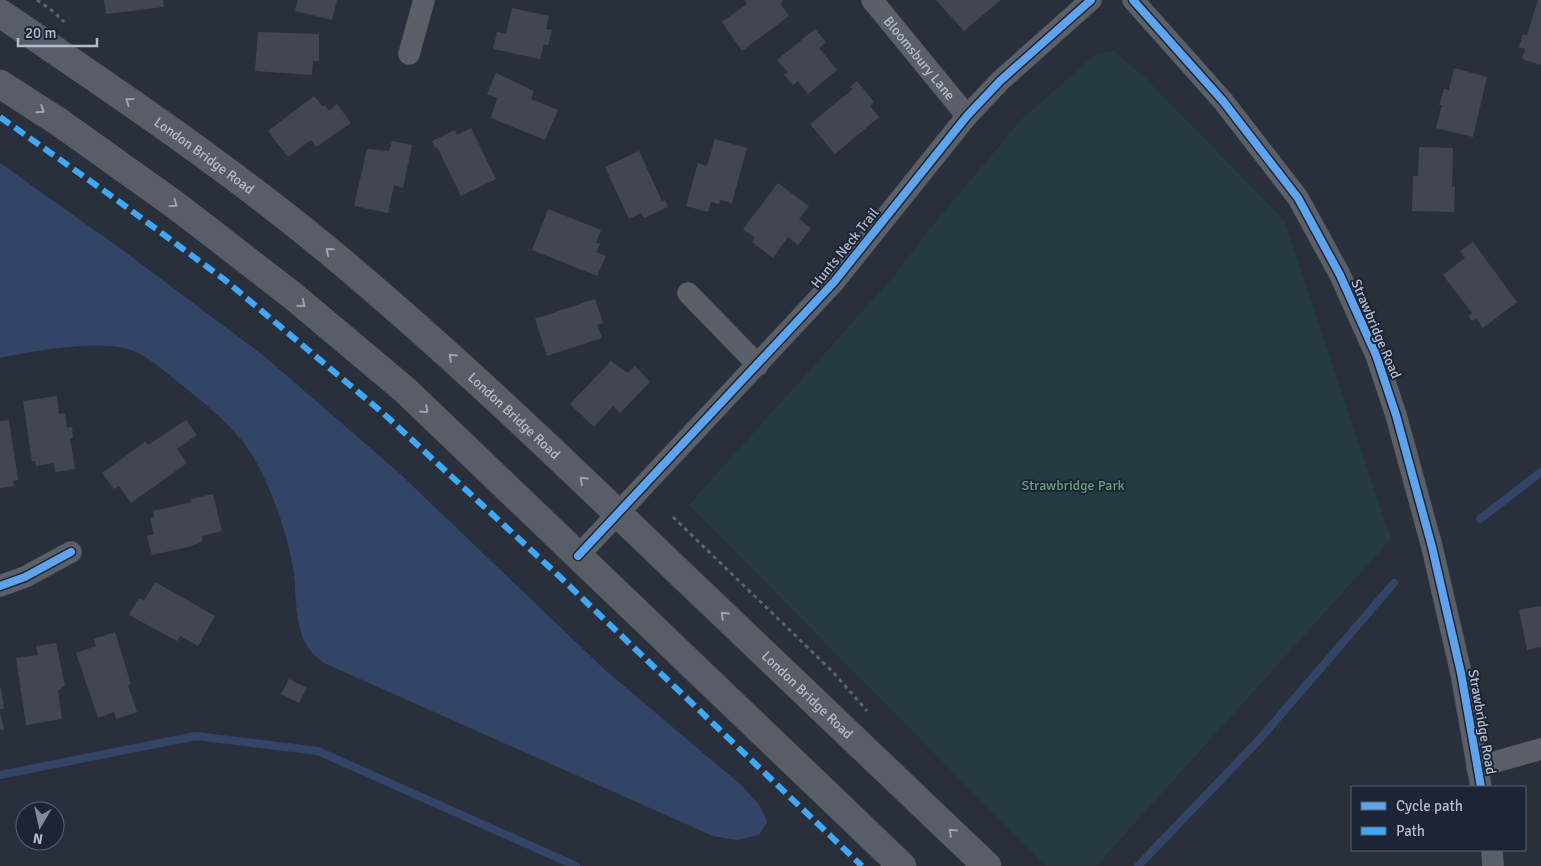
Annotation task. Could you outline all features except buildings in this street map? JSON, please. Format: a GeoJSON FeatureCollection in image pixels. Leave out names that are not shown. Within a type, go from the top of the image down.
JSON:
{"type":"FeatureCollection","features":[{"type":"Feature","properties":{"kind":"main road","name":"London Bridge Road"},"geometry":{"type":"LineString","coordinates":[[0,13],[107,85],[236,178],[328,250],[439,345],[987,866]]}},
{"type":"Feature","properties":{"kind":"main road"},"geometry":{"type":"LineString","coordinates":[[0,84],[59,122],[178,207],[293,296],[405,390],[902,866]]}},
{"type":"Feature","properties":{"kind":"street"},"geometry":{"type":"LineString","coordinates":[[410,54],[424,0]]}},
{"type":"Feature","properties":{"kind":"street","name":"Bloomsbury Lane"},"geometry":{"type":"LineString","coordinates":[[872,0],[967,116]]}},
{"type":"Feature","properties":{"kind":"street","name":"Hunts Neck Trail"},"geometry":{"type":"LineString","coordinates":[[578,556],[834,282],[967,116],[1000,81],[1091,0]]}},
{"type":"Feature","properties":{"kind":"street","name":"Strawbridge Road"},"geometry":{"type":"LineString","coordinates":[[1133,0],[1223,101],[1298,198],[1340,275],[1376,355],[1396,414],[1432,547],[1461,673],[1479,777]]}},
{"type":"Feature","properties":{"kind":"street"},"geometry":{"type":"LineString","coordinates":[[688,293],[758,365]]}},
{"type":"Feature","properties":{"kind":"street"},"geometry":{"type":"LineString","coordinates":[[0,586],[25,577],[72,552]]}},
{"type":"Feature","properties":{"kind":"street"},"geometry":{"type":"LineString","coordinates":[[1479,777],[1541,749]]}},
{"type":"Feature","properties":{"kind":"street"},"geometry":{"type":"LineString","coordinates":[[1492,851],[1493,866]]}},
{"type":"Feature","properties":{"kind":"green space","name":"Strawbridge Park"},"geometry":{"type":"Polygon","coordinates":[[[1114,51],[1144,77],[1284,220],[1391,539],[1096,866],[1046,866],[689,505],[895,275],[929,230],[1020,121],[1096,54],[1114,51]]]}},
{"type":"Feature","properties":{"kind":"water"},"geometry":{"type":"Polygon","coordinates":[[[0,163],[121,249],[264,356],[398,472],[605,670],[741,785],[760,806],[767,822],[759,835],[737,840],[713,836],[324,663],[316,657],[311,652],[300,630],[296,608],[294,573],[289,547],[272,495],[256,461],[247,447],[223,421],[153,362],[132,350],[110,346],[79,346],[0,358],[0,163]]]}},
{"type":"Feature","properties":{"kind":"waterway"},"geometry":{"type":"LineString","coordinates":[[1480,519],[1541,472]]}},
{"type":"Feature","properties":{"kind":"waterway"},"geometry":{"type":"LineString","coordinates":[[1138,866],[1258,741],[1394,583]]}},
{"type":"Feature","properties":{"kind":"waterway"},"geometry":{"type":"LineString","coordinates":[[0,775],[196,736],[318,751],[576,866]]}},
{"type":"Feature","properties":{"kind":"marked path"},"geometry":{"type":"LineString","coordinates":[[0,117],[225,280],[383,413],[559,576],[862,866]]}},
{"type":"Feature","properties":{"kind":"cycle path"},"geometry":{"type":"LineString","coordinates":[[578,556],[834,282],[967,116],[1000,81],[1091,0]]}},
{"type":"Feature","properties":{"kind":"cycle path"},"geometry":{"type":"LineString","coordinates":[[1133,0],[1223,101],[1298,198],[1340,275],[1376,355],[1396,415],[1432,547],[1461,673],[1481,786]]}},
{"type":"Feature","properties":{"kind":"cycle path"},"geometry":{"type":"LineString","coordinates":[[0,586],[25,577],[71,552]]}}]}
